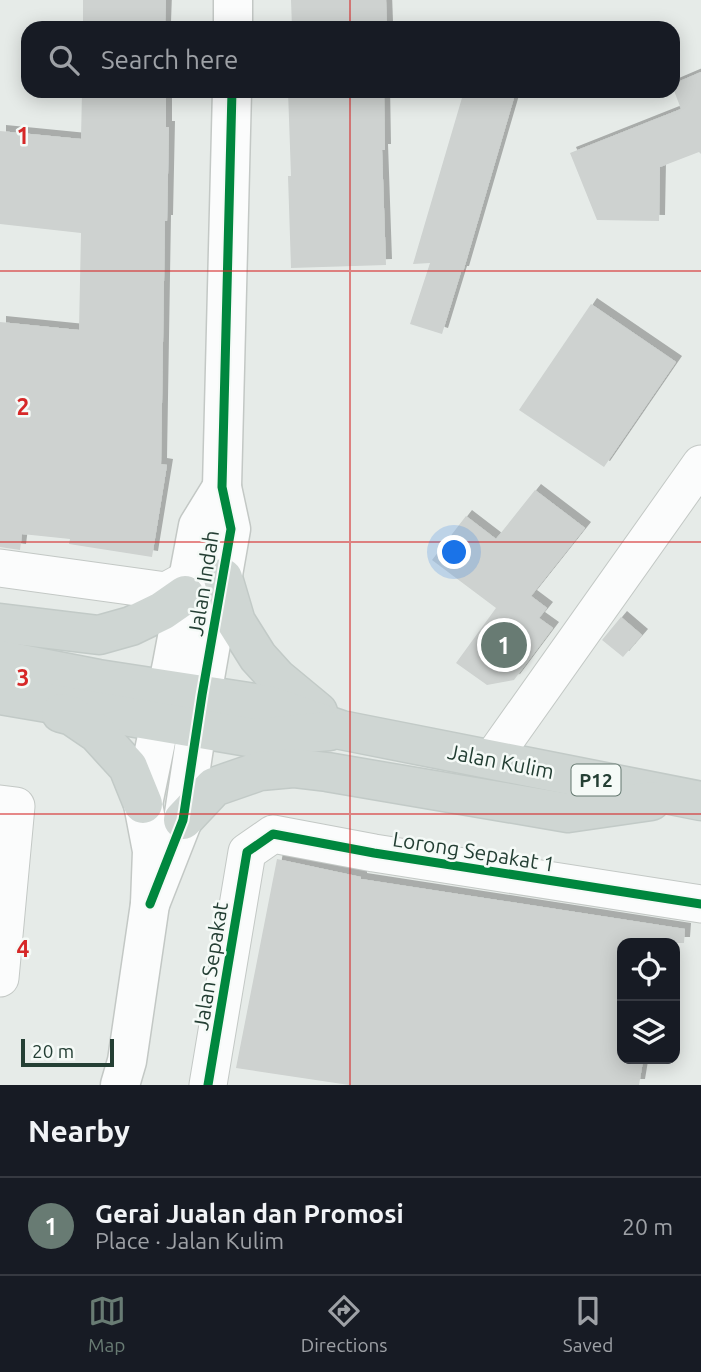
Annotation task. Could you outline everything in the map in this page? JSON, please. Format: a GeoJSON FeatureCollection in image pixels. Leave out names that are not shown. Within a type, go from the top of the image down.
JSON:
{"type":"FeatureCollection","features":[{"type":"Feature","properties":{"kind":"main road"},"geometry":{"type":"LineString","coordinates":[[0,624],[99,635],[131,626],[162,611],[199,584],[236,622],[258,657],[276,678],[341,730]]}},
{"type":"Feature","properties":{"kind":"main road","name":"Jalan Kulim"},"geometry":{"type":"LineString","coordinates":[[0,660],[98,679],[254,738],[341,730],[691,799]]}},
{"type":"Feature","properties":{"kind":"main road","name":"Jalan Kulim"},"geometry":{"type":"LineString","coordinates":[[8,696],[181,709]]}},
{"type":"Feature","properties":{"kind":"main road"},"geometry":{"type":"LineString","coordinates":[[8,696],[32,707],[72,716],[97,733],[128,767],[143,804]]}},
{"type":"Feature","properties":{"kind":"main road"},"geometry":{"type":"LineString","coordinates":[[183,820],[214,787],[260,771],[293,768],[568,813],[691,799]]}},
{"type":"Feature","properties":{"kind":"street"},"geometry":{"type":"LineString","coordinates":[[233,0],[233,21]]}},
{"type":"Feature","properties":{"kind":"street","name":"Jalan Indah"},"geometry":{"type":"LineString","coordinates":[[150,904],[183,820],[181,709],[199,584],[231,529],[222,487],[232,98]]}},
{"type":"Feature","properties":{"kind":"street"},"geometry":{"type":"LineString","coordinates":[[492,759],[701,464]]}},
{"type":"Feature","properties":{"kind":"street"},"geometry":{"type":"LineString","coordinates":[[0,568],[166,591],[199,584]]}},
{"type":"Feature","properties":{"kind":"street"},"geometry":{"type":"LineString","coordinates":[[129,1084],[127,1061],[150,904],[152,851],[143,804],[181,709]]}},
{"type":"Feature","properties":{"kind":"street"},"geometry":{"type":"LineString","coordinates":[[0,978],[8,805]]}},
{"type":"Feature","properties":{"kind":"street","name":"Lorong Sepakat 1"},"geometry":{"type":"LineString","coordinates":[[247,852],[273,834],[374,853],[701,904]]}},
{"type":"Feature","properties":{"kind":"street","name":"Jalan Sepakat"},"geometry":{"type":"LineString","coordinates":[[208,1085],[247,852]]}},
{"type":"Feature","properties":{"kind":"building"},"geometry":{"type":"Polygon","coordinates":[[[83,0],[166,0],[165,21],[83,21],[83,0]]]}},
{"type":"Feature","properties":{"kind":"building"},"geometry":{"type":"Polygon","coordinates":[[[291,0],[386,0],[387,21],[292,21],[291,0]]]}},
{"type":"Feature","properties":{"kind":"building"},"geometry":{"type":"Polygon","coordinates":[[[701,72],[701,154],[699,152],[660,167],[659,221],[597,220],[570,153],[681,109],[677,98],[680,98],[680,81],[701,72]]]}},
{"type":"Feature","properties":{"kind":"building"},"geometry":{"type":"Polygon","coordinates":[[[82,98],[166,98],[166,127],[169,127],[161,464],[167,465],[152,557],[69,544],[70,539],[22,534],[20,550],[0,547],[0,322],[79,330],[81,233],[0,224],[0,131],[81,139],[82,98]]]}},
{"type":"Feature","properties":{"kind":"building"},"geometry":{"type":"Polygon","coordinates":[[[288,98],[384,98],[385,150],[382,150],[386,265],[291,268],[288,176],[291,176],[288,98]]]}},
{"type":"Feature","properties":{"kind":"building"},"geometry":{"type":"Polygon","coordinates":[[[462,98],[514,98],[442,334],[410,324],[430,263],[413,264],[462,98]]]}},
{"type":"Feature","properties":{"kind":"building"},"geometry":{"type":"Polygon","coordinates":[[[591,304],[676,362],[604,467],[519,410],[591,304]]]}},
{"type":"Feature","properties":{"kind":"building"},"geometry":{"type":"Polygon","coordinates":[[[535,490],[585,528],[531,596],[547,608],[539,618],[553,628],[514,680],[487,685],[456,663],[496,608],[432,560],[466,516],[496,539],[535,490]]]}},
{"type":"Feature","properties":{"kind":"building"},"geometry":{"type":"Polygon","coordinates":[[[621,617],[642,635],[623,657],[602,640],[621,617]]]}},
{"type":"Feature","properties":{"kind":"building"},"geometry":{"type":"Polygon","coordinates":[[[277,859],[361,879],[685,929],[684,943],[680,943],[680,938],[617,938],[617,1064],[642,1064],[639,1085],[349,1085],[236,1068],[277,859]]]}},
{"type":"Feature","properties":{"kind":"cycle path"},"geometry":{"type":"LineString","coordinates":[[150,904],[183,820],[231,529],[222,487],[232,98]]}},
{"type":"Feature","properties":{"kind":"cycle path"},"geometry":{"type":"LineString","coordinates":[[208,1085],[247,852],[273,834],[374,853],[701,904]]}},
{"type":"Feature","properties":{"kind":"place","name":"Gerai Jualan dan Promosi"},"geometry":{"type":"Point","coordinates":[504,645]}}]}
